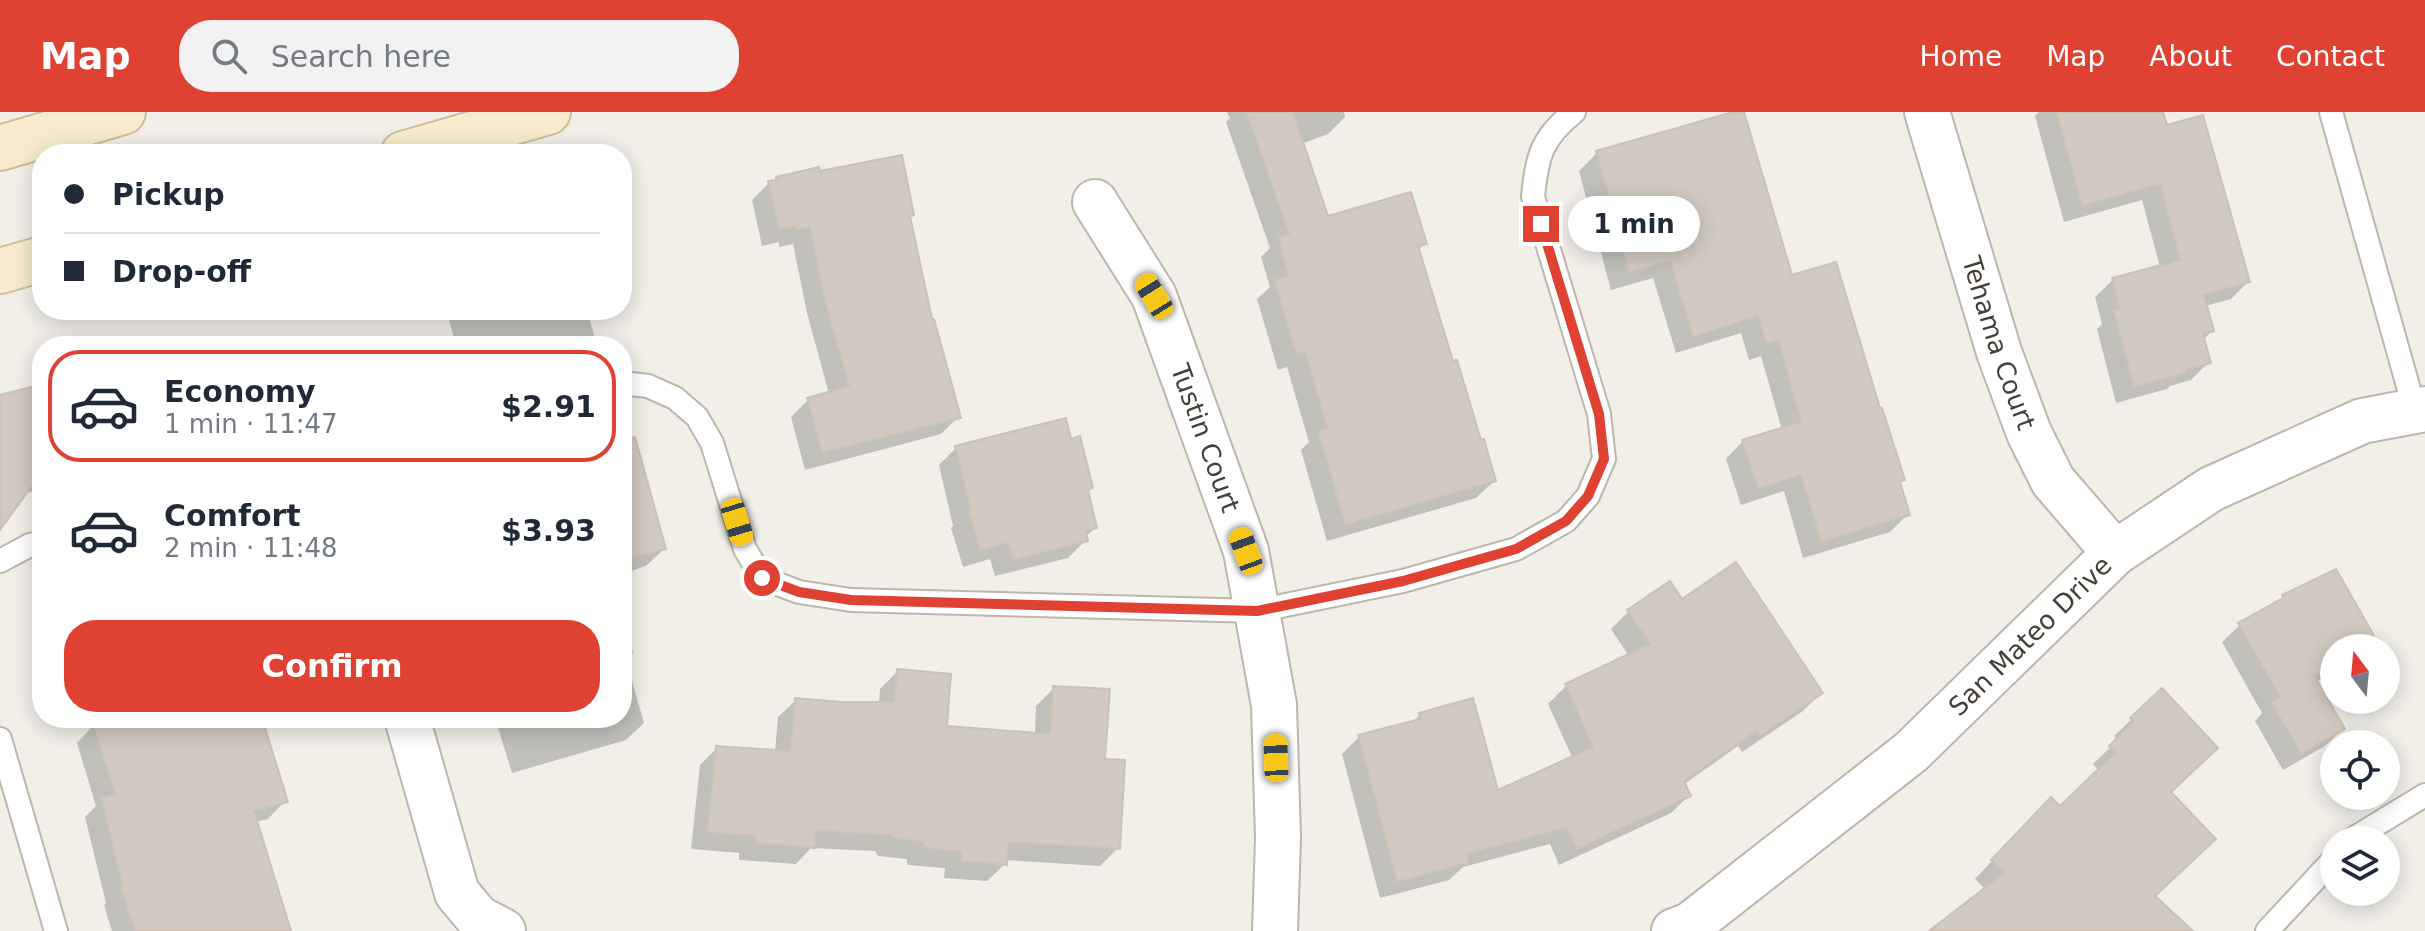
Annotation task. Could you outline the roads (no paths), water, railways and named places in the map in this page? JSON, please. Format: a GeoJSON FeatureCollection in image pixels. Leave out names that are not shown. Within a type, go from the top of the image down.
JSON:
{"type":"FeatureCollection","features":[{"type":"Feature","properties":{"kind":"main road"},"geometry":{"type":"LineString","coordinates":[[0,148],[123,112]]}},
{"type":"Feature","properties":{"kind":"main road"},"geometry":{"type":"LineString","coordinates":[[438,144],[548,112]]}},
{"type":"Feature","properties":{"kind":"main road"},"geometry":{"type":"LineString","coordinates":[[0,271],[32,262]]}},
{"type":"Feature","properties":{"kind":"street","name":"Tehama Court"},"geometry":{"type":"LineString","coordinates":[[1927,112],[1999,352],[2029,433],[2053,481],[2115,553]]}},
{"type":"Feature","properties":{"kind":"street","name":"Tustin Court"},"geometry":{"type":"LineString","coordinates":[[1095,202],[1154,296],[1246,551],[1274,705],[1278,838],[1275,931]]}},
{"type":"Feature","properties":{"kind":"street","name":"San Mateo Drive"},"geometry":{"type":"LineString","coordinates":[[1674,931],[1690,925],[1911,752],[2115,553],[2211,489],[2362,421],[2420,410]]}},
{"type":"Feature","properties":{"kind":"street"},"geometry":{"type":"LineString","coordinates":[[410,728],[457,893],[478,918],[503,931]]}},
{"type":"Feature","properties":{"kind":"lane"},"geometry":{"type":"LineString","coordinates":[[632,384],[648,386],[675,398],[697,417],[712,443],[745,549],[756,568],[762,578],[799,592],[851,600],[1257,611],[1403,581],[1516,549],[1566,521],[1588,496],[1604,459],[1599,414],[1533,197],[1536,163],[1554,127],[1574,112]]}},
{"type":"Feature","properties":{"kind":"lane"},"geometry":{"type":"LineString","coordinates":[[2331,112],[2420,410]]}},
{"type":"Feature","properties":{"kind":"lane"},"geometry":{"type":"LineString","coordinates":[[0,561],[32,544]]}},
{"type":"Feature","properties":{"kind":"lane"},"geometry":{"type":"LineString","coordinates":[[0,739],[56,931]]}},
{"type":"Feature","properties":{"kind":"lane"},"geometry":{"type":"LineString","coordinates":[[2374,826],[2425,795]]}},
{"type":"Feature","properties":{"kind":"lane"},"geometry":{"type":"LineString","coordinates":[[2267,931],[2320,874]]}}]}
